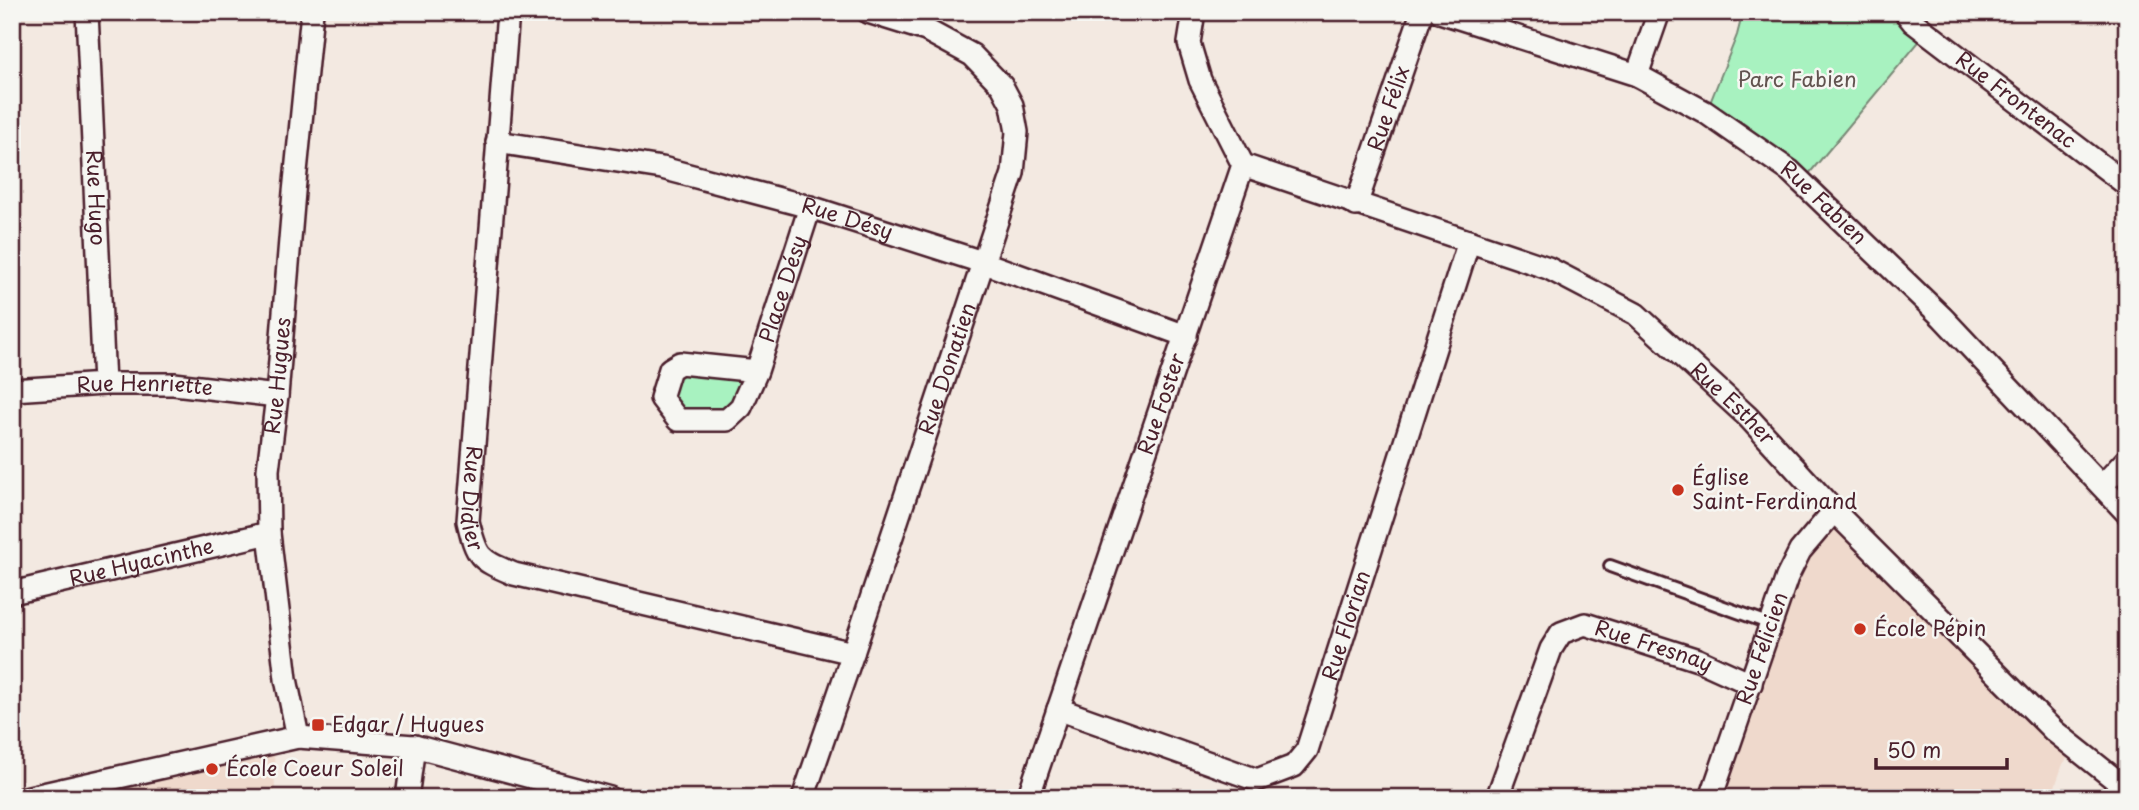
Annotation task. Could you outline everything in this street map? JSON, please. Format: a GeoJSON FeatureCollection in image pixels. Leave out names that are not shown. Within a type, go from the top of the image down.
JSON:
{"type":"FeatureCollection","features":[{"type":"Feature","properties":{"kind":"street","name":"Rue Hugo"},"geometry":{"type":"LineString","coordinates":[[87,12],[104,384]]}},
{"type":"Feature","properties":{"kind":"street","name":"Rue Hugues"},"geometry":{"type":"LineString","coordinates":[[298,737],[286,679],[270,533],[268,470],[312,12]]}},
{"type":"Feature","properties":{"kind":"street","name":"Rue Didier"},"geometry":{"type":"LineString","coordinates":[[508,12],[468,521],[474,546],[485,562],[514,574],[853,653]]}},
{"type":"Feature","properties":{"kind":"street","name":"Rue Donatien"},"geometry":{"type":"LineString","coordinates":[[803,798],[1013,173],[1017,132],[1012,105],[1002,86],[972,55],[926,30],[869,12]]}},
{"type":"Feature","properties":{"kind":"street"},"geometry":{"type":"LineString","coordinates":[[1194,12],[1189,43],[1200,80],[1243,165]]}},
{"type":"Feature","properties":{"kind":"street","name":"Rue Félix"},"geometry":{"type":"LineString","coordinates":[[1356,205],[1422,12]]}},
{"type":"Feature","properties":{"kind":"street","name":"Rue Fabien"},"geometry":{"type":"LineString","coordinates":[[1440,12],[1637,75],[1705,112],[1790,171],[1942,317],[2127,513]]}},
{"type":"Feature","properties":{"kind":"street"},"geometry":{"type":"LineString","coordinates":[[1637,75],[1660,12]]}},
{"type":"Feature","properties":{"kind":"street","name":"Rue Frontenac"},"geometry":{"type":"LineString","coordinates":[[1905,12],[1913,22],[2127,185]]}},
{"type":"Feature","properties":{"kind":"street","name":"Rue Désy"},"geometry":{"type":"LineString","coordinates":[[497,142],[662,168],[810,207],[982,262],[1186,336]]}},
{"type":"Feature","properties":{"kind":"street","name":"Rue Esther"},"geometry":{"type":"LineString","coordinates":[[1243,165],[1548,268],[1636,314],[1748,417],[1834,511],[2054,731],[2127,789]]}},
{"type":"Feature","properties":{"kind":"street","name":"Rue Foster"},"geometry":{"type":"LineString","coordinates":[[1028,798],[1243,165]]}},
{"type":"Feature","properties":{"kind":"street","name":"Place Désy"},"geometry":{"type":"LineString","coordinates":[[757,371],[810,207]]}},
{"type":"Feature","properties":{"kind":"street","name":"Rue Florian"},"geometry":{"type":"LineString","coordinates":[[1059,709],[1257,780],[1294,766],[1307,750],[1469,241]]}},
{"type":"Feature","properties":{"kind":"street","name":"Rue Henriette"},"geometry":{"type":"LineString","coordinates":[[12,390],[104,384],[174,384],[277,396]]}},
{"type":"Feature","properties":{"kind":"street"},"geometry":{"type":"LineString","coordinates":[[2102,486],[2127,460]]}},
{"type":"Feature","properties":{"kind":"street","name":"Rue Félicien"},"geometry":{"type":"LineString","coordinates":[[1711,798],[1787,577],[1800,551],[1834,511]]}},
{"type":"Feature","properties":{"kind":"street","name":"Rue Hyacinthe"},"geometry":{"type":"LineString","coordinates":[[12,593],[270,533]]}},
{"type":"Feature","properties":{"kind":"street","name":"Rue Fresnay"},"geometry":{"type":"LineString","coordinates":[[1497,798],[1551,649],[1561,634],[1585,624],[1698,660],[1751,684]]}},
{"type":"Feature","properties":{"kind":"street"},"geometry":{"type":"LineString","coordinates":[[25,798],[298,737],[414,746],[610,798]]}},
{"type":"Feature","properties":{"kind":"street"},"geometry":{"type":"LineString","coordinates":[[407,798],[414,746]]}},
{"type":"Feature","properties":{"kind":"lane"},"geometry":{"type":"LineString","coordinates":[[1610,566],[1771,624]]}},
{"type":"Feature","properties":{"kind":"shaded area","name":"École Pépin"},"geometry":{"type":"Polygon","coordinates":[[[1834,511],[2072,752],[2063,764],[2051,798],[1710,798],[1795,555],[1834,511]]]}},
{"type":"Feature","properties":{"kind":"shaded area","name":"École Coeur Soleil"},"geometry":{"type":"Polygon","coordinates":[[[274,741],[275,798],[44,798],[274,741]]]}},
{"type":"Feature","properties":{"kind":"green space","name":"Parc Fabien"},"geometry":{"type":"Polygon","coordinates":[[[1743,12],[1893,12],[1923,37],[1808,175],[1742,122],[1710,103],[1737,35],[1743,12]]]}},
{"type":"Feature","properties":{"kind":"green space"},"geometry":{"type":"Polygon","coordinates":[[[670,369],[757,371],[741,407],[678,420],[661,398],[670,369]]]}},
{"type":"Feature","properties":{"kind":"place","name":"Église Saint-Ferdinand"},"geometry":{"type":"Point","coordinates":[1678,490]}},
{"type":"Feature","properties":{"kind":"place","name":"École Pépin"},"geometry":{"type":"Point","coordinates":[1860,629]}},
{"type":"Feature","properties":{"kind":"place","name":"Edgar / Hugues"},"geometry":{"type":"Point","coordinates":[318,725]}},
{"type":"Feature","properties":{"kind":"place","name":"École Coeur Soleil"},"geometry":{"type":"Point","coordinates":[212,769]}}]}
